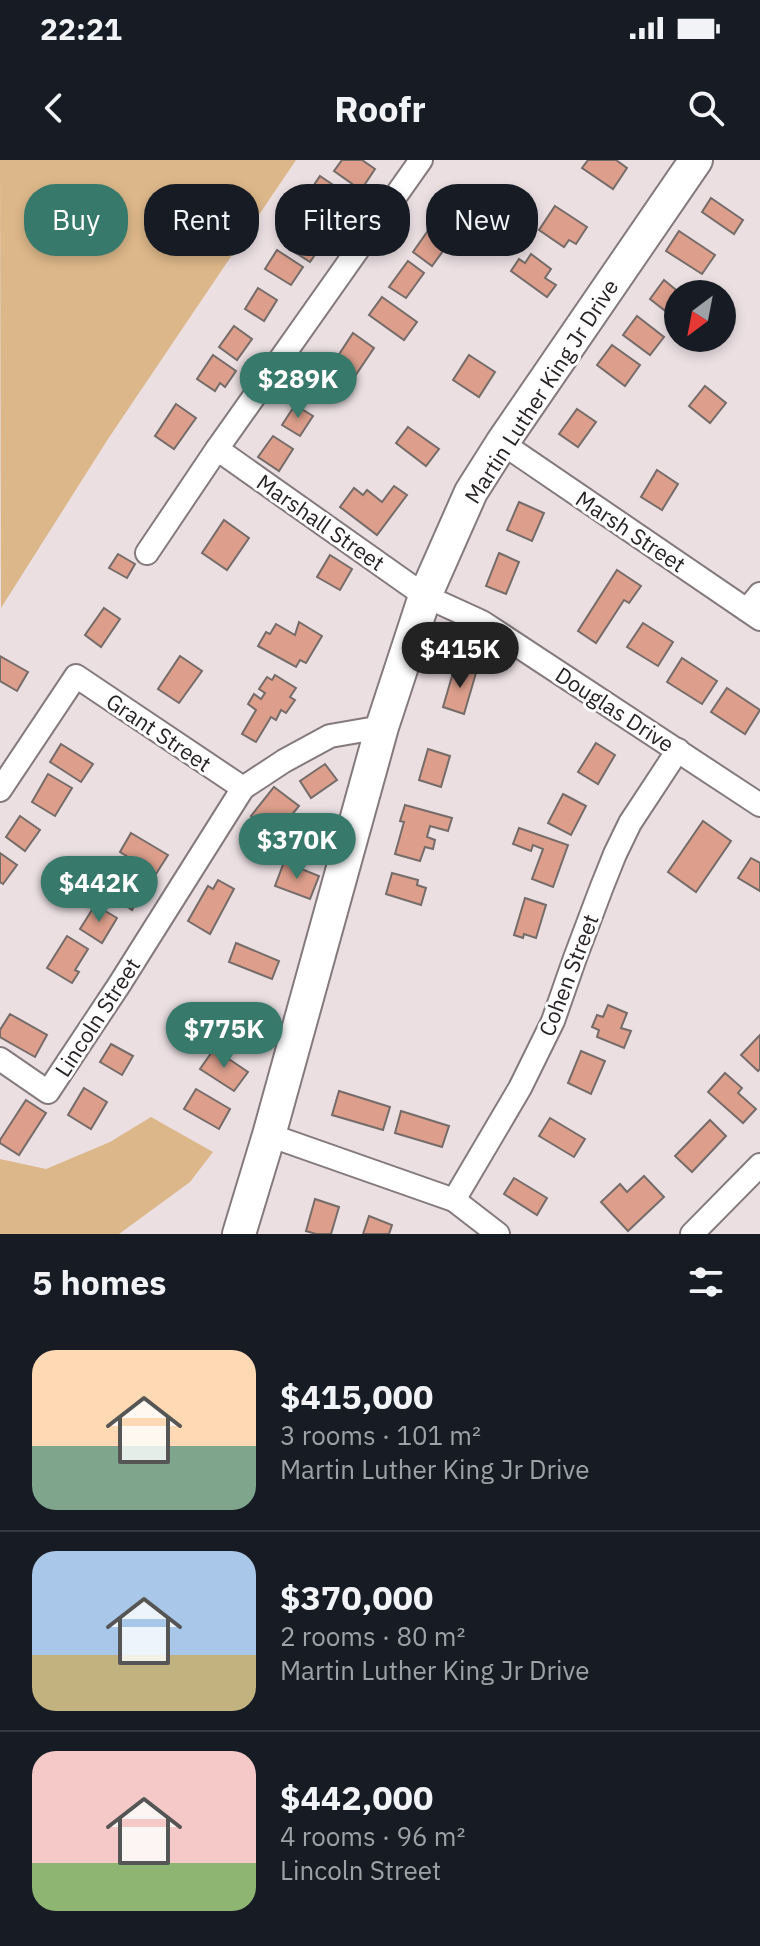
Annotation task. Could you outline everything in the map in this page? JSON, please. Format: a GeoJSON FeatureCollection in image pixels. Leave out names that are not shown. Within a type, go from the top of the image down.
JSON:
{"type":"FeatureCollection","features":[{"type":"Feature","properties":{"kind":"street"},"geometry":{"type":"LineString","coordinates":[[147,553],[421,160]]}},
{"type":"Feature","properties":{"kind":"street","name":"Martin Luther King Jr Drive"},"geometry":{"type":"LineString","coordinates":[[239,1234],[382,727],[425,596],[471,492],[696,160]]}},
{"type":"Feature","properties":{"kind":"street","name":"Marsh Street"},"geometry":{"type":"LineString","coordinates":[[502,443],[756,608]]}},
{"type":"Feature","properties":{"kind":"street","name":"Marshall Street"},"geometry":{"type":"LineString","coordinates":[[217,449],[425,596]]}},
{"type":"Feature","properties":{"kind":"street","name":"Douglas Drive"},"geometry":{"type":"LineString","coordinates":[[425,596],[482,622],[760,805]]}},
{"type":"Feature","properties":{"kind":"street","name":"Grant Street"},"geometry":{"type":"LineString","coordinates":[[0,790],[76,676],[243,788]]}},
{"type":"Feature","properties":{"kind":"street","name":"Lincoln Street"},"geometry":{"type":"LineString","coordinates":[[0,1059],[48,1092],[243,788],[330,736],[382,727]]}},
{"type":"Feature","properties":{"kind":"street","name":"Cohen Street"},"geometry":{"type":"LineString","coordinates":[[454,1200],[520,1088],[553,1021],[606,877],[630,823],[678,750]]}},
{"type":"Feature","properties":{"kind":"street"},"geometry":{"type":"LineString","coordinates":[[269,1135],[454,1200],[498,1234]]}},
{"type":"Feature","properties":{"kind":"street"},"geometry":{"type":"LineString","coordinates":[[692,1234],[760,1165]]}},
{"type":"Feature","properties":{"kind":"shaded area"},"geometry":{"type":"Polygon","coordinates":[[[0,160],[296,160],[280,184],[275,184],[275,191],[259,215],[259,184],[144,184],[144,256],[231,256],[108,439],[1,608],[0,160]]]}},
{"type":"Feature","properties":{"kind":"shaded area"},"geometry":{"type":"Polygon","coordinates":[[[151,1117],[213,1152],[190,1182],[119,1234],[0,1234],[0,1159],[46,1169],[110,1142],[151,1117]]]}},
{"type":"Feature","properties":{"kind":"building"},"geometry":{"type":"Polygon","coordinates":[[[342,160],[362,160],[375,169],[365,184],[352,184],[334,171],[342,160]]]}},
{"type":"Feature","properties":{"kind":"building"},"geometry":{"type":"Polygon","coordinates":[[[588,160],[616,160],[627,168],[613,189],[582,168],[588,160]]]}},
{"type":"Feature","properties":{"kind":"building"},"geometry":{"type":"Polygon","coordinates":[[[320,176],[332,184],[315,184],[320,176]]]}},
{"type":"Feature","properties":{"kind":"building"},"geometry":{"type":"Polygon","coordinates":[[[711,198],[743,220],[734,234],[702,212],[711,198]]]}},
{"type":"Feature","properties":{"kind":"building"},"geometry":{"type":"Polygon","coordinates":[[[555,206],[587,227],[576,244],[569,240],[564,247],[539,230],[555,206]]]}},
{"type":"Feature","properties":{"kind":"building"},"geometry":{"type":"Polygon","coordinates":[[[679,231],[715,255],[702,274],[666,251],[679,231]]]}},
{"type":"Feature","properties":{"kind":"building"},"geometry":{"type":"Polygon","coordinates":[[[426,234],[426,256],[439,256],[432,266],[413,252],[426,234]]]}},
{"type":"Feature","properties":{"kind":"building"},"geometry":{"type":"Polygon","coordinates":[[[275,253],[275,256],[286,256],[303,267],[291,285],[265,269],[275,253]]]}},
{"type":"Feature","properties":{"kind":"building"},"geometry":{"type":"Polygon","coordinates":[[[301,256],[314,256],[310,262],[301,256]]]}},
{"type":"Feature","properties":{"kind":"building"},"geometry":{"type":"Polygon","coordinates":[[[530,256],[534,256],[551,269],[545,278],[556,285],[547,297],[511,271],[519,259],[525,263],[530,256]]]}},
{"type":"Feature","properties":{"kind":"building"},"geometry":{"type":"Polygon","coordinates":[[[408,261],[424,273],[406,298],[389,287],[408,261]]]}},
{"type":"Feature","properties":{"kind":"building"},"geometry":{"type":"Polygon","coordinates":[[[664,280],[664,310],[650,299],[664,280]]]}},
{"type":"Feature","properties":{"kind":"building"},"geometry":{"type":"Polygon","coordinates":[[[258,288],[277,300],[264,321],[245,309],[258,288]]]}},
{"type":"Feature","properties":{"kind":"building"},"geometry":{"type":"Polygon","coordinates":[[[382,297],[417,322],[404,340],[369,315],[382,297]]]}},
{"type":"Feature","properties":{"kind":"building"},"geometry":{"type":"Polygon","coordinates":[[[637,316],[664,337],[650,355],[623,335],[637,316]]]}},
{"type":"Feature","properties":{"kind":"building"},"geometry":{"type":"Polygon","coordinates":[[[234,326],[252,339],[237,360],[219,347],[234,326]]]}},
{"type":"Feature","properties":{"kind":"building"},"geometry":{"type":"Polygon","coordinates":[[[353,333],[374,348],[355,376],[334,362],[353,333]]]}},
{"type":"Feature","properties":{"kind":"building"},"geometry":{"type":"Polygon","coordinates":[[[612,345],[640,365],[625,386],[597,365],[612,345]]]}},
{"type":"Feature","properties":{"kind":"building"},"geometry":{"type":"Polygon","coordinates":[[[213,355],[236,371],[225,387],[220,383],[215,391],[197,379],[213,355]]]}},
{"type":"Feature","properties":{"kind":"building"},"geometry":{"type":"Polygon","coordinates":[[[469,355],[495,372],[479,397],[453,380],[469,355]]]}},
{"type":"Feature","properties":{"kind":"building"},"geometry":{"type":"Polygon","coordinates":[[[705,386],[726,403],[710,423],[689,406],[705,386]]]}},
{"type":"Feature","properties":{"kind":"building"},"geometry":{"type":"Polygon","coordinates":[[[176,404],[196,418],[174,449],[155,436],[176,404]]]}},
{"type":"Feature","properties":{"kind":"building"},"geometry":{"type":"Polygon","coordinates":[[[295,405],[313,416],[300,436],[282,425],[295,405]]]}},
{"type":"Feature","properties":{"kind":"building"},"geometry":{"type":"Polygon","coordinates":[[[577,409],[596,422],[578,447],[559,434],[577,409]]]}},
{"type":"Feature","properties":{"kind":"building"},"geometry":{"type":"Polygon","coordinates":[[[408,427],[439,449],[426,466],[396,443],[408,427]]]}},
{"type":"Feature","properties":{"kind":"building"},"geometry":{"type":"Polygon","coordinates":[[[273,436],[293,449],[279,471],[258,457],[273,436]]]}},
{"type":"Feature","properties":{"kind":"building"},"geometry":{"type":"Polygon","coordinates":[[[657,470],[678,484],[662,510],[641,497],[657,470]]]}},
{"type":"Feature","properties":{"kind":"building"},"geometry":{"type":"Polygon","coordinates":[[[394,486],[407,495],[377,535],[340,507],[354,488],[363,495],[367,490],[382,502],[394,486]]]}},
{"type":"Feature","properties":{"kind":"building"},"geometry":{"type":"Polygon","coordinates":[[[519,502],[544,513],[532,541],[507,530],[519,502]]]}},
{"type":"Feature","properties":{"kind":"building"},"geometry":{"type":"Polygon","coordinates":[[[224,520],[249,538],[227,570],[202,553],[224,520]]]}},
{"type":"Feature","properties":{"kind":"building"},"geometry":{"type":"Polygon","coordinates":[[[499,553],[519,562],[506,594],[486,586],[499,553]]]}},
{"type":"Feature","properties":{"kind":"building"},"geometry":{"type":"Polygon","coordinates":[[[118,554],[135,564],[127,578],[109,568],[118,554]]]}},
{"type":"Feature","properties":{"kind":"building"},"geometry":{"type":"Polygon","coordinates":[[[330,555],[352,569],[340,590],[317,577],[330,555]]]}},
{"type":"Feature","properties":{"kind":"building"},"geometry":{"type":"Polygon","coordinates":[[[617,570],[641,586],[629,603],[624,600],[596,643],[578,631],[617,570]]]}},
{"type":"Feature","properties":{"kind":"building"},"geometry":{"type":"Polygon","coordinates":[[[104,608],[120,619],[101,647],[85,635],[104,608]]]}},
{"type":"Feature","properties":{"kind":"building"},"geometry":{"type":"Polygon","coordinates":[[[299,622],[322,636],[306,663],[300,660],[296,667],[258,646],[266,632],[270,634],[276,624],[295,635],[299,622]]]}},
{"type":"Feature","properties":{"kind":"building"},"geometry":{"type":"Polygon","coordinates":[[[643,623],[673,642],[658,666],[627,647],[643,623]]]}},
{"type":"Feature","properties":{"kind":"building"},"geometry":{"type":"Polygon","coordinates":[[[0,656],[28,672],[17,691],[0,681],[0,656]]]}},
{"type":"Feature","properties":{"kind":"building"},"geometry":{"type":"Polygon","coordinates":[[[180,656],[202,671],[179,703],[158,689],[180,656]]]}},
{"type":"Feature","properties":{"kind":"building"},"geometry":{"type":"Polygon","coordinates":[[[682,658],[717,681],[702,704],[667,682],[682,658]]]}},
{"type":"Feature","properties":{"kind":"building"},"geometry":{"type":"Polygon","coordinates":[[[455,666],[476,673],[464,714],[443,707],[455,666]]]}},
{"type":"Feature","properties":{"kind":"building"},"geometry":{"type":"Polygon","coordinates":[[[275,675],[296,688],[290,697],[295,700],[286,713],[281,710],[276,720],[271,717],[256,742],[242,734],[256,710],[248,704],[254,694],[261,699],[265,693],[259,689],[267,677],[272,680],[275,675]]]}},
{"type":"Feature","properties":{"kind":"building"},"geometry":{"type":"Polygon","coordinates":[[[727,688],[760,710],[745,734],[711,712],[727,688]]]}},
{"type":"Feature","properties":{"kind":"building"},"geometry":{"type":"Polygon","coordinates":[[[596,743],[615,755],[598,784],[578,772],[596,743]]]}},
{"type":"Feature","properties":{"kind":"building"},"geometry":{"type":"Polygon","coordinates":[[[61,744],[93,764],[81,782],[50,762],[61,744]]]}},
{"type":"Feature","properties":{"kind":"building"},"geometry":{"type":"Polygon","coordinates":[[[428,749],[450,756],[441,787],[419,780],[428,749]]]}},
{"type":"Feature","properties":{"kind":"building"},"geometry":{"type":"Polygon","coordinates":[[[325,764],[337,780],[311,798],[300,781],[325,764]]]}},
{"type":"Feature","properties":{"kind":"building"},"geometry":{"type":"Polygon","coordinates":[[[48,774],[72,788],[55,816],[32,802],[48,774]]]}},
{"type":"Feature","properties":{"kind":"building"},"geometry":{"type":"Polygon","coordinates":[[[274,787],[299,806],[290,817],[301,825],[286,844],[251,816],[274,787]]]}},
{"type":"Feature","properties":{"kind":"building"},"geometry":{"type":"Polygon","coordinates":[[[563,794],[586,806],[571,835],[548,823],[563,794]]]}},
{"type":"Feature","properties":{"kind":"building"},"geometry":{"type":"Polygon","coordinates":[[[405,805],[452,818],[448,831],[430,826],[427,837],[435,840],[433,849],[425,847],[420,861],[395,854],[404,822],[400,821],[405,805]]]}},
{"type":"Feature","properties":{"kind":"building"},"geometry":{"type":"Polygon","coordinates":[[[20,816],[40,830],[25,851],[6,837],[20,816]]]}},
{"type":"Feature","properties":{"kind":"building"},"geometry":{"type":"Polygon","coordinates":[[[703,821],[731,841],[696,892],[668,872],[703,821]]]}},
{"type":"Feature","properties":{"kind":"building"},"geometry":{"type":"Polygon","coordinates":[[[519,828],[568,845],[553,887],[532,879],[543,849],[533,845],[531,851],[513,844],[519,828]]]}},
{"type":"Feature","properties":{"kind":"building"},"geometry":{"type":"Polygon","coordinates":[[[131,833],[168,855],[156,874],[120,852],[131,833]]]}},
{"type":"Feature","properties":{"kind":"building"},"geometry":{"type":"Polygon","coordinates":[[[0,853],[17,865],[3,884],[0,882],[0,853]]]}},
{"type":"Feature","properties":{"kind":"building"},"geometry":{"type":"Polygon","coordinates":[[[751,858],[760,863],[760,891],[738,878],[751,858]]]}},
{"type":"Feature","properties":{"kind":"building"},"geometry":{"type":"Polygon","coordinates":[[[284,862],[319,876],[310,899],[275,886],[284,862]]]}},
{"type":"Feature","properties":{"kind":"building"},"geometry":{"type":"Polygon","coordinates":[[[111,865],[147,885],[132,910],[99,887],[111,865]]]}},
{"type":"Feature","properties":{"kind":"building"},"geometry":{"type":"Polygon","coordinates":[[[392,873],[418,880],[417,885],[426,888],[421,905],[386,894],[392,873]]]}},
{"type":"Feature","properties":{"kind":"building"},"geometry":{"type":"Polygon","coordinates":[[[218,880],[234,889],[210,934],[188,921],[208,886],[213,889],[218,880]]]}},
{"type":"Feature","properties":{"kind":"building"},"geometry":{"type":"Polygon","coordinates":[[[525,898],[546,905],[536,938],[514,935],[525,898]]]}},
{"type":"Feature","properties":{"kind":"building"},"geometry":{"type":"Polygon","coordinates":[[[95,905],[117,918],[102,943],[80,929],[95,905]]]}},
{"type":"Feature","properties":{"kind":"building"},"geometry":{"type":"Polygon","coordinates":[[[67,936],[88,949],[75,970],[79,972],[72,983],[47,968],[67,936]]]}},
{"type":"Feature","properties":{"kind":"building"},"geometry":{"type":"Polygon","coordinates":[[[236,943],[279,961],[272,979],[229,962],[236,943]]]}},
{"type":"Feature","properties":{"kind":"building"},"geometry":{"type":"Polygon","coordinates":[[[608,1005],[627,1013],[621,1028],[631,1031],[624,1048],[597,1037],[599,1030],[592,1027],[597,1015],[603,1017],[608,1005]]]}},
{"type":"Feature","properties":{"kind":"building"},"geometry":{"type":"Polygon","coordinates":[[[219,1009],[259,1030],[251,1047],[211,1026],[219,1009]]]}},
{"type":"Feature","properties":{"kind":"building"},"geometry":{"type":"Polygon","coordinates":[[[10,1014],[47,1035],[35,1057],[0,1037],[0,1030],[10,1014]]]}},
{"type":"Feature","properties":{"kind":"building"},"geometry":{"type":"Polygon","coordinates":[[[760,1035],[760,1069],[758,1071],[741,1055],[760,1035]]]}},
{"type":"Feature","properties":{"kind":"building"},"geometry":{"type":"Polygon","coordinates":[[[111,1044],[133,1056],[122,1075],[100,1062],[111,1044]]]}},
{"type":"Feature","properties":{"kind":"building"},"geometry":{"type":"Polygon","coordinates":[[[214,1049],[248,1072],[234,1091],[200,1069],[214,1049]]]}},
{"type":"Feature","properties":{"kind":"building"},"geometry":{"type":"Polygon","coordinates":[[[581,1051],[605,1061],[591,1094],[568,1083],[581,1051]]]}},
{"type":"Feature","properties":{"kind":"building"},"geometry":{"type":"Polygon","coordinates":[[[725,1073],[742,1088],[738,1093],[756,1109],[743,1123],[708,1092],[725,1073]]]}},
{"type":"Feature","properties":{"kind":"building"},"geometry":{"type":"Polygon","coordinates":[[[84,1088],[107,1102],[91,1129],[68,1115],[84,1088]]]}},
{"type":"Feature","properties":{"kind":"building"},"geometry":{"type":"Polygon","coordinates":[[[196,1089],[230,1109],[219,1129],[184,1109],[196,1089]]]}},
{"type":"Feature","properties":{"kind":"building"},"geometry":{"type":"Polygon","coordinates":[[[339,1091],[390,1107],[383,1130],[332,1115],[339,1091]]]}},
{"type":"Feature","properties":{"kind":"building"},"geometry":{"type":"Polygon","coordinates":[[[26,1100],[46,1113],[19,1155],[0,1140],[26,1100]]]}},
{"type":"Feature","properties":{"kind":"building"},"geometry":{"type":"Polygon","coordinates":[[[401,1111],[449,1126],[442,1147],[395,1133],[401,1111]]]}},
{"type":"Feature","properties":{"kind":"building"},"geometry":{"type":"Polygon","coordinates":[[[550,1118],[585,1139],[574,1157],[539,1136],[550,1118]]]}},
{"type":"Feature","properties":{"kind":"building"},"geometry":{"type":"Polygon","coordinates":[[[710,1120],[726,1136],[692,1172],[675,1156],[710,1120]]]}},
{"type":"Feature","properties":{"kind":"building"},"geometry":{"type":"Polygon","coordinates":[[[644,1176],[664,1197],[628,1231],[601,1202],[620,1184],[627,1192],[644,1176]]]}},
{"type":"Feature","properties":{"kind":"building"},"geometry":{"type":"Polygon","coordinates":[[[514,1178],[547,1198],[537,1215],[504,1194],[514,1178]]]}},
{"type":"Feature","properties":{"kind":"building"},"geometry":{"type":"Polygon","coordinates":[[[315,1199],[339,1207],[331,1234],[306,1231],[315,1199]]]}},
{"type":"Feature","properties":{"kind":"building"},"geometry":{"type":"Polygon","coordinates":[[[369,1216],[392,1225],[389,1234],[363,1234],[369,1216]]]}}]}
